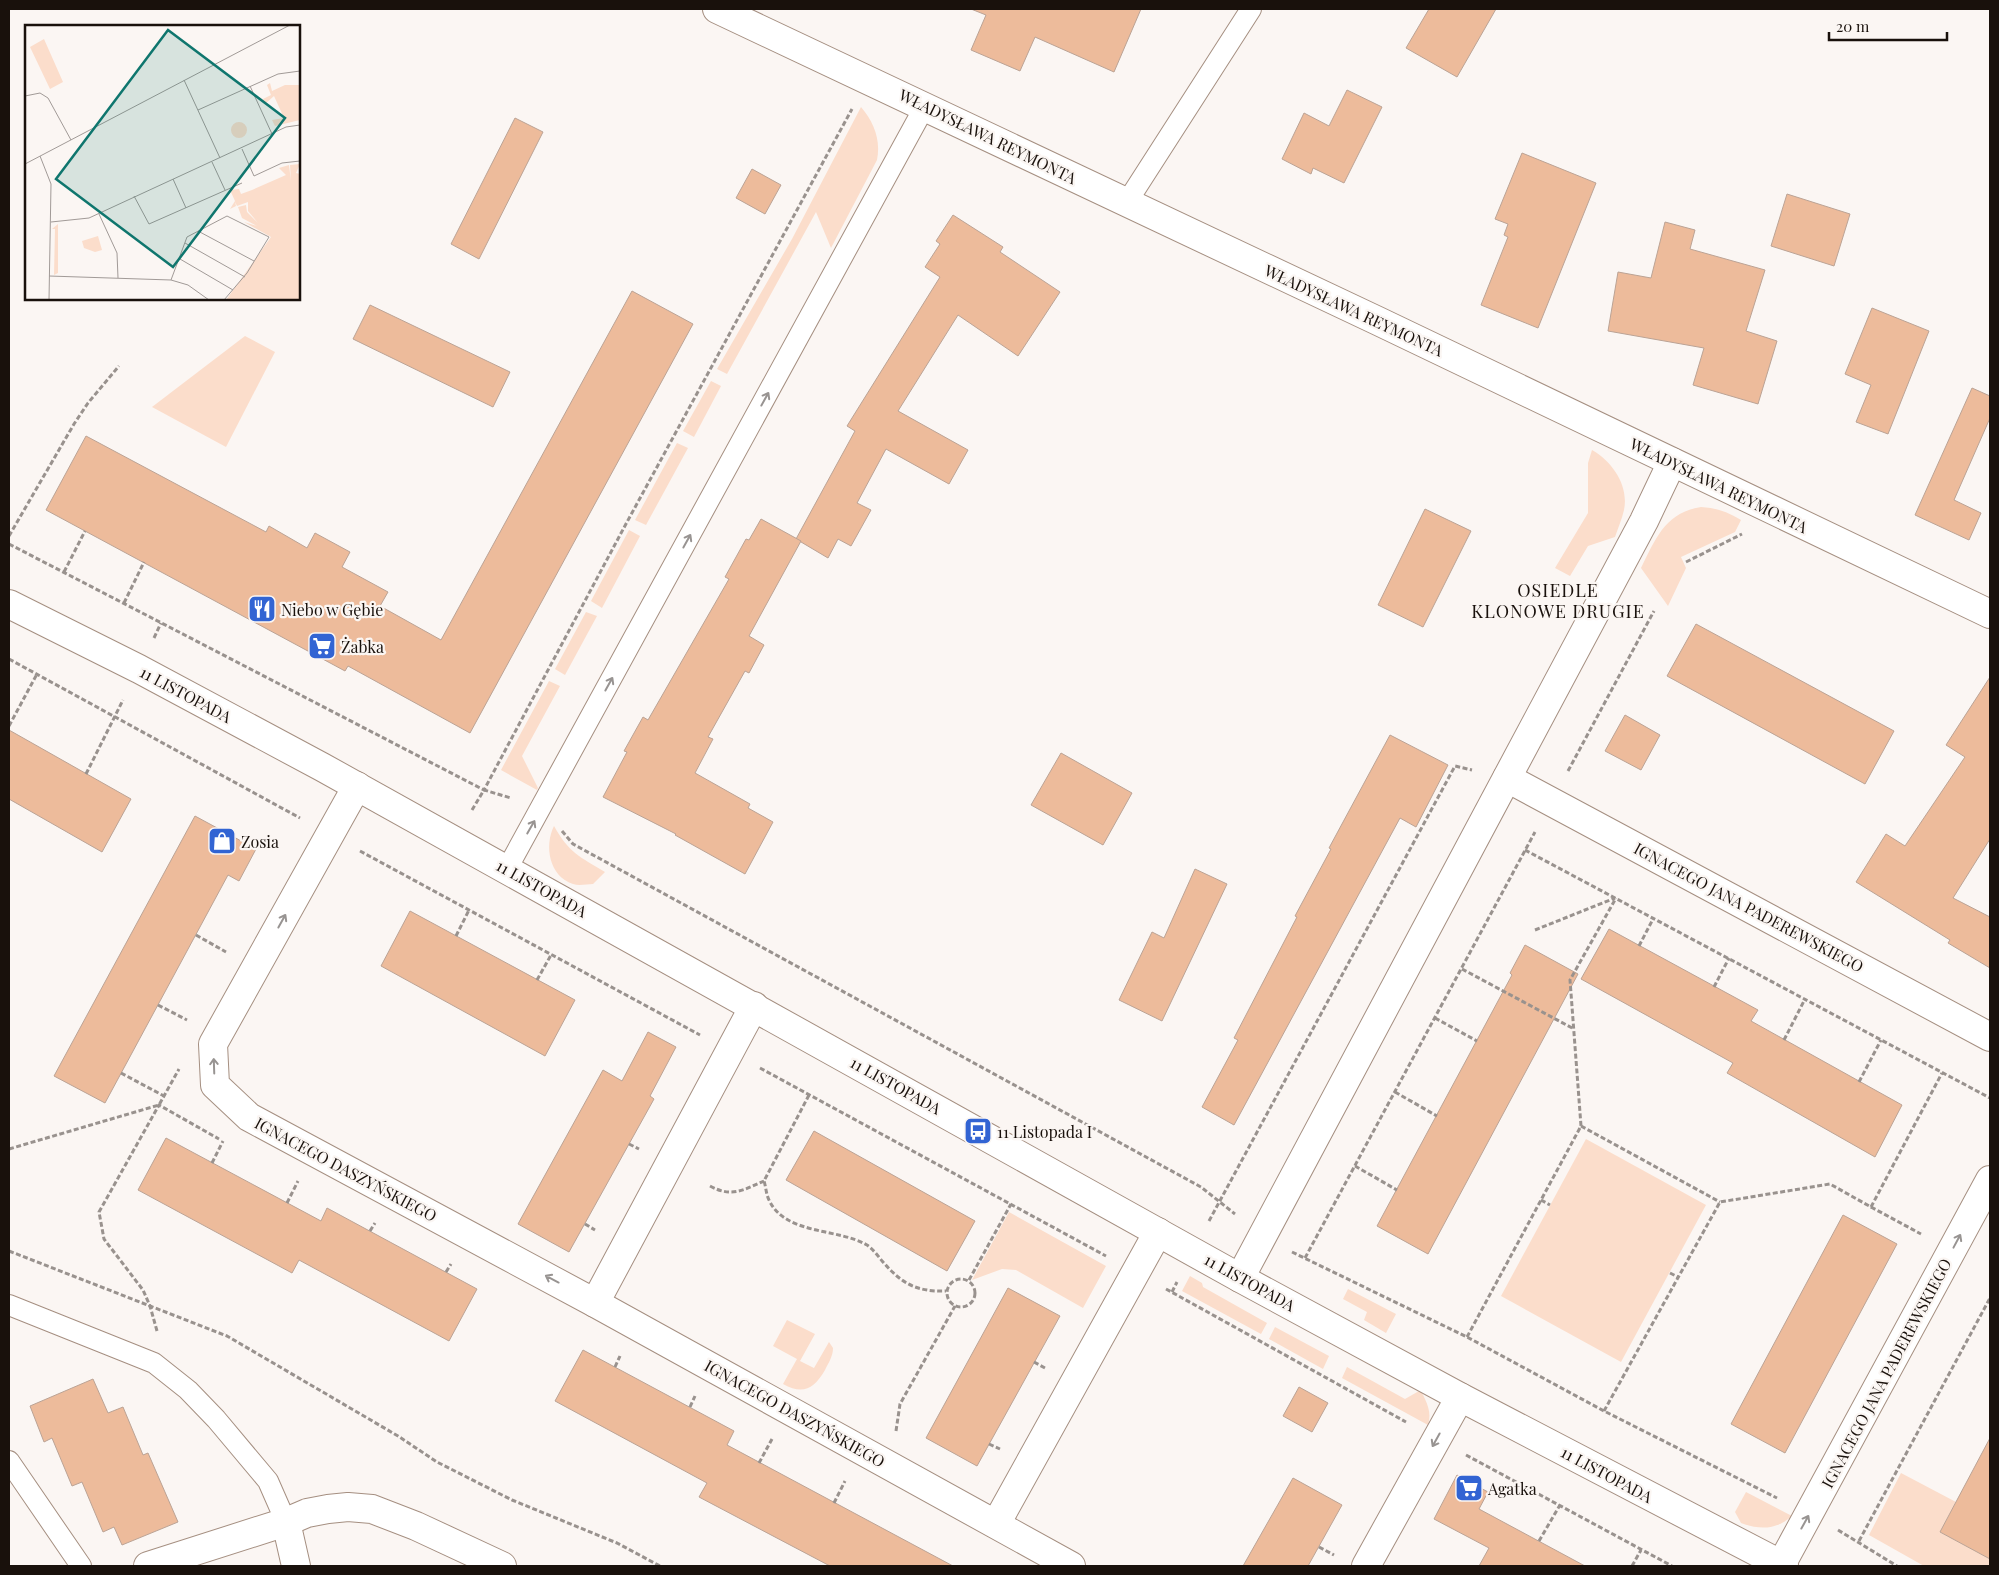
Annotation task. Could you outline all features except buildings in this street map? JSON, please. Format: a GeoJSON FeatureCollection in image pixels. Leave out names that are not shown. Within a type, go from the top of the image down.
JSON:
{"type":"FeatureCollection","features":[{"type":"Feature","properties":{"kind":"street","name":"WŁADYSŁAWA REYMONTA"},"geometry":{"type":"LineString","coordinates":[[717,9],[869,79],[1990,614]]}},
{"type":"Feature","properties":{"kind":"street"},"geometry":{"type":"LineString","coordinates":[[1240,1278],[1644,520],[1672,462]]}},
{"type":"Feature","properties":{"kind":"street","name":"11 LISTOPADA"},"geometry":{"type":"LineString","coordinates":[[9,604],[139,669],[357,786],[1240,1278],[1460,1397],[1782,1566]]}},
{"type":"Feature","properties":{"kind":"street","name":"IGNACEGO JANA PADEREWSKIEGO"},"geometry":{"type":"LineString","coordinates":[[1506,778],[1990,1037]]}},
{"type":"Feature","properties":{"kind":"street","name":"IGNACEGO DASZYŃSKIEGO"},"geometry":{"type":"LineString","coordinates":[[357,786],[213,1044],[215,1085],[249,1117],[595,1302],[1071,1566]]}},
{"type":"Feature","properties":{"kind":"street"},"geometry":{"type":"LineString","coordinates":[[595,1302],[754,1006]]}},
{"type":"Feature","properties":{"kind":"street","name":"IGNACEGO JANA PADEREWSKIEGO"},"geometry":{"type":"LineString","coordinates":[[1782,1566],[1990,1180]]}},
{"type":"Feature","properties":{"kind":"street"},"geometry":{"type":"LineString","coordinates":[[996,1524],[1158,1232]]}},
{"type":"Feature","properties":{"kind":"street"},"geometry":{"type":"LineString","coordinates":[[1366,1566],[1460,1397]]}},
{"type":"Feature","properties":{"kind":"street"},"geometry":{"type":"LineString","coordinates":[[148,1566],[286,1522],[307,1513],[348,1507],[372,1509],[416,1526],[478,1561],[502,1566]]}},
{"type":"Feature","properties":{"kind":"street"},"geometry":{"type":"LineString","coordinates":[[286,1522],[296,1566]]}},
{"type":"Feature","properties":{"kind":"lane"},"geometry":{"type":"LineString","coordinates":[[1127,202],[1251,9]]}},
{"type":"Feature","properties":{"kind":"lane"},"geometry":{"type":"LineString","coordinates":[[507,869],[925,106]]}},
{"type":"Feature","properties":{"kind":"lane"},"geometry":{"type":"LineString","coordinates":[[9,1305],[154,1363],[188,1390],[216,1419],[268,1480],[286,1522]]}},
{"type":"Feature","properties":{"kind":"lane"},"geometry":{"type":"LineString","coordinates":[[9,1461],[81,1566]]}},
{"type":"Feature","properties":{"kind":"path"},"geometry":{"type":"LineString","coordinates":[[455,840],[484,790],[627,522],[869,79]]}},
{"type":"Feature","properties":{"kind":"path"},"geometry":{"type":"LineString","coordinates":[[9,536],[74,424],[88,403],[119,366]]}},
{"type":"Feature","properties":{"kind":"path"},"geometry":{"type":"LineString","coordinates":[[64,572],[85,530]]}},
{"type":"Feature","properties":{"kind":"path"},"geometry":{"type":"LineString","coordinates":[[9,544],[484,790],[542,808],[573,844],[1201,1186],[1247,1224],[1282,1247],[1467,1337],[1604,1410],[1809,1514],[1859,1541],[1897,1566]]}},
{"type":"Feature","properties":{"kind":"path"},"geometry":{"type":"LineString","coordinates":[[124,604],[144,562]]}},
{"type":"Feature","properties":{"kind":"path"},"geometry":{"type":"LineString","coordinates":[[1305,1258],[1654,611]]}},
{"type":"Feature","properties":{"kind":"path"},"geometry":{"type":"LineString","coordinates":[[9,659],[1672,1566]]}},
{"type":"Feature","properties":{"kind":"path"},"geometry":{"type":"LineString","coordinates":[[9,726],[37,674]]}},
{"type":"Feature","properties":{"kind":"path"},"geometry":{"type":"LineString","coordinates":[[86,774],[115,717]]}},
{"type":"Feature","properties":{"kind":"path"},"geometry":{"type":"LineString","coordinates":[[1172,1292],[1455,766],[1506,778]]}},
{"type":"Feature","properties":{"kind":"path"},"geometry":{"type":"LineString","coordinates":[[1525,850],[1990,1098]]}},
{"type":"Feature","properties":{"kind":"path"},"geometry":{"type":"LineString","coordinates":[[1535,930],[1616,898]]}},
{"type":"Feature","properties":{"kind":"path"},"geometry":{"type":"LineString","coordinates":[[1467,1337],[1581,1126],[1570,980],[1616,898]]}},
{"type":"Feature","properties":{"kind":"path"},"geometry":{"type":"LineString","coordinates":[[456,936],[469,910]]}},
{"type":"Feature","properties":{"kind":"path"},"geometry":{"type":"LineString","coordinates":[[1639,946],[1653,919]]}},
{"type":"Feature","properties":{"kind":"path"},"geometry":{"type":"LineString","coordinates":[[196,935],[230,954]]}},
{"type":"Feature","properties":{"kind":"path"},"geometry":{"type":"LineString","coordinates":[[537,980],[551,955]]}},
{"type":"Feature","properties":{"kind":"path"},"geometry":{"type":"LineString","coordinates":[[1714,986],[1729,958]]}},
{"type":"Feature","properties":{"kind":"path"},"geometry":{"type":"LineString","coordinates":[[1462,969],[1574,1029]]}},
{"type":"Feature","properties":{"kind":"path"},"geometry":{"type":"LineString","coordinates":[[1784,1040],[1806,999]]}},
{"type":"Feature","properties":{"kind":"path"},"geometry":{"type":"LineString","coordinates":[[158,1005],[192,1023]]}},
{"type":"Feature","properties":{"kind":"path"},"geometry":{"type":"LineString","coordinates":[[1435,1018],[1477,1041]]}},
{"type":"Feature","properties":{"kind":"path"},"geometry":{"type":"LineString","coordinates":[[1859,1082],[1881,1040]]}},
{"type":"Feature","properties":{"kind":"path"},"geometry":{"type":"LineString","coordinates":[[122,1073],[164,1096]]}},
{"type":"Feature","properties":{"kind":"path"},"geometry":{"type":"LineString","coordinates":[[1581,1126],[1720,1202],[1830,1184],[1871,1207],[1942,1073]]}},
{"type":"Feature","properties":{"kind":"path"},"geometry":{"type":"LineString","coordinates":[[1395,1092],[1437,1116]]}},
{"type":"Feature","properties":{"kind":"path"},"geometry":{"type":"LineString","coordinates":[[809,1095],[764,1181],[769,1200],[780,1215],[802,1226],[827,1234],[854,1238],[870,1246],[890,1270],[908,1285],[928,1292],[946,1291]]}},
{"type":"Feature","properties":{"kind":"path"},"geometry":{"type":"LineString","coordinates":[[154,1363],[163,1351],[150,1306],[143,1290],[104,1240],[99,1212],[159,1105]]}},
{"type":"Feature","properties":{"kind":"path"},"geometry":{"type":"LineString","coordinates":[[212,1163],[223,1141]]}},
{"type":"Feature","properties":{"kind":"path"},"geometry":{"type":"LineString","coordinates":[[1355,1166],[1397,1190]]}},
{"type":"Feature","properties":{"kind":"path"},"geometry":{"type":"LineString","coordinates":[[287,1203],[299,1179]]}},
{"type":"Feature","properties":{"kind":"path"},"geometry":{"type":"LineString","coordinates":[[710,1186],[722,1193],[731,1193],[764,1181]]}},
{"type":"Feature","properties":{"kind":"path"},"geometry":{"type":"LineString","coordinates":[[1542,1200],[1550,1205]]}},
{"type":"Feature","properties":{"kind":"path"},"geometry":{"type":"LineString","coordinates":[[1604,1410],[1720,1202]]}},
{"type":"Feature","properties":{"kind":"path"},"geometry":{"type":"LineString","coordinates":[[968,1280],[1011,1204]]}},
{"type":"Feature","properties":{"kind":"path"},"geometry":{"type":"LineString","coordinates":[[9,1252],[227,1336],[398,1436],[437,1462],[512,1500],[617,1542],[660,1566]]}},
{"type":"Feature","properties":{"kind":"path"},"geometry":{"type":"LineString","coordinates":[[1670,1273],[1678,1277]]}},
{"type":"Feature","properties":{"kind":"path"},"geometry":{"type":"LineString","coordinates":[[959,1278],[968,1280],[974,1288],[974,1297],[969,1305],[965,1307],[955,1306],[948,1300],[946,1291],[947,1286],[959,1278]]}},
{"type":"Feature","properties":{"kind":"path"},"geometry":{"type":"LineString","coordinates":[[1859,1541],[1990,1298]]}},
{"type":"Feature","properties":{"kind":"path"},"geometry":{"type":"LineString","coordinates":[[896,1433],[900,1404],[955,1306]]}},
{"type":"Feature","properties":{"kind":"path"},"geometry":{"type":"LineString","coordinates":[[760,1463],[774,1434]]}},
{"type":"Feature","properties":{"kind":"path"},"geometry":{"type":"LineString","coordinates":[[834,1503],[848,1476]]}},
{"type":"Feature","properties":{"kind":"path"},"geometry":{"type":"LineString","coordinates":[[1540,1542],[1560,1506]]}},
{"type":"Feature","properties":{"kind":"path"},"geometry":{"type":"LineString","coordinates":[[1632,1566],[1641,1550]]}},
{"type":"Feature","properties":{"kind":"shaded area"},"geometry":{"type":"Polygon","coordinates":[[[861,107],[870,119],[877,138],[877,160],[831,248],[816,212],[727,374],[717,369],[792,239],[861,107]]]}},
{"type":"Feature","properties":{"kind":"shaded area"},"geometry":{"type":"Polygon","coordinates":[[[245,336],[275,352],[226,447],[152,407],[245,336]]]}},
{"type":"Feature","properties":{"kind":"shaded area"},"geometry":{"type":"Polygon","coordinates":[[[711,381],[721,386],[694,437],[683,431],[711,381]]]}},
{"type":"Feature","properties":{"kind":"shaded area"},"geometry":{"type":"Polygon","coordinates":[[[677,443],[688,448],[646,525],[635,520],[677,443]]]}},
{"type":"Feature","properties":{"kind":"shaded area"},"geometry":{"type":"Polygon","coordinates":[[[1592,450],[1607,461],[1618,476],[1624,492],[1624,510],[1615,537],[1588,546],[1570,576],[1555,568],[1588,513],[1588,463],[1592,450]]]}},
{"type":"Feature","properties":{"kind":"shaded area"},"geometry":{"type":"Polygon","coordinates":[[[1701,507],[1722,511],[1741,520],[1735,532],[1681,557],[1686,568],[1668,606],[1641,568],[1663,528],[1679,515],[1701,507]]]}},
{"type":"Feature","properties":{"kind":"shaded area"},"geometry":{"type":"Polygon","coordinates":[[[629,530],[640,536],[602,608],[591,601],[629,530]]]}},
{"type":"Feature","properties":{"kind":"shaded area"},"geometry":{"type":"Polygon","coordinates":[[[586,612],[597,616],[565,675],[555,669],[586,612]]]}},
{"type":"Feature","properties":{"kind":"shaded area"},"geometry":{"type":"Polygon","coordinates":[[[549,681],[560,686],[522,756],[538,788],[537,790],[501,770],[549,681]]]}},
{"type":"Feature","properties":{"kind":"shaded area"},"geometry":{"type":"Polygon","coordinates":[[[554,826],[570,848],[605,872],[593,884],[573,884],[558,874],[549,851],[549,842],[554,826]]]}},
{"type":"Feature","properties":{"kind":"shaded area"},"geometry":{"type":"Polygon","coordinates":[[[1586,1139],[1706,1205],[1621,1362],[1501,1296],[1586,1139]]]}},
{"type":"Feature","properties":{"kind":"shaded area"},"geometry":{"type":"Polygon","coordinates":[[[1009,1212],[1106,1266],[1083,1308],[1016,1270],[1002,1269],[972,1280],[1009,1212]]]}},
{"type":"Feature","properties":{"kind":"shaded area"},"geometry":{"type":"Polygon","coordinates":[[[1190,1276],[1202,1283],[1203,1287],[1267,1323],[1261,1334],[1182,1291],[1190,1276]]]}},
{"type":"Feature","properties":{"kind":"shaded area"},"geometry":{"type":"Polygon","coordinates":[[[1348,1289],[1396,1314],[1386,1333],[1364,1320],[1367,1312],[1343,1299],[1348,1289]]]}},
{"type":"Feature","properties":{"kind":"shaded area"},"geometry":{"type":"Polygon","coordinates":[[[787,1320],[815,1334],[800,1361],[814,1368],[829,1342],[833,1348],[821,1377],[812,1386],[807,1388],[796,1389],[783,1384],[797,1359],[773,1346],[787,1320]]]}},
{"type":"Feature","properties":{"kind":"shaded area"},"geometry":{"type":"Polygon","coordinates":[[[1275,1327],[1329,1356],[1323,1369],[1269,1339],[1275,1327]]]}},
{"type":"Feature","properties":{"kind":"shaded area"},"geometry":{"type":"Polygon","coordinates":[[[1347,1367],[1405,1399],[1421,1391],[1429,1412],[1428,1425],[1342,1378],[1347,1367]]]}},
{"type":"Feature","properties":{"kind":"shaded area"},"geometry":{"type":"Polygon","coordinates":[[[1901,1473],[1956,1502],[1940,1532],[1990,1559],[1990,1566],[1924,1566],[1869,1535],[1901,1473]]]}},
{"type":"Feature","properties":{"kind":"shaded area"},"geometry":{"type":"Polygon","coordinates":[[[1746,1492],[1792,1516],[1780,1524],[1761,1528],[1741,1523],[1735,1512],[1746,1492]]]}},
{"type":"Feature","properties":{"kind":"place","name":"Niebo w Gębie"},"geometry":{"type":"Point","coordinates":[262,609]}},
{"type":"Feature","properties":{"kind":"place","name":"Żabka"},"geometry":{"type":"Point","coordinates":[322,646]}},
{"type":"Feature","properties":{"kind":"place","name":"Zosia"},"geometry":{"type":"Point","coordinates":[222,841]}},
{"type":"Feature","properties":{"kind":"place","name":"11 Listopada I"},"geometry":{"type":"Point","coordinates":[978,1131]}},
{"type":"Feature","properties":{"kind":"place","name":"Agatka"},"geometry":{"type":"Point","coordinates":[1469,1488]}},
{"type":"Feature","properties":{"kind":"district","name":"OSIEDLE KLONOWE DRUGIE"},"geometry":{"type":"Point","coordinates":[1558,600]}}]}
